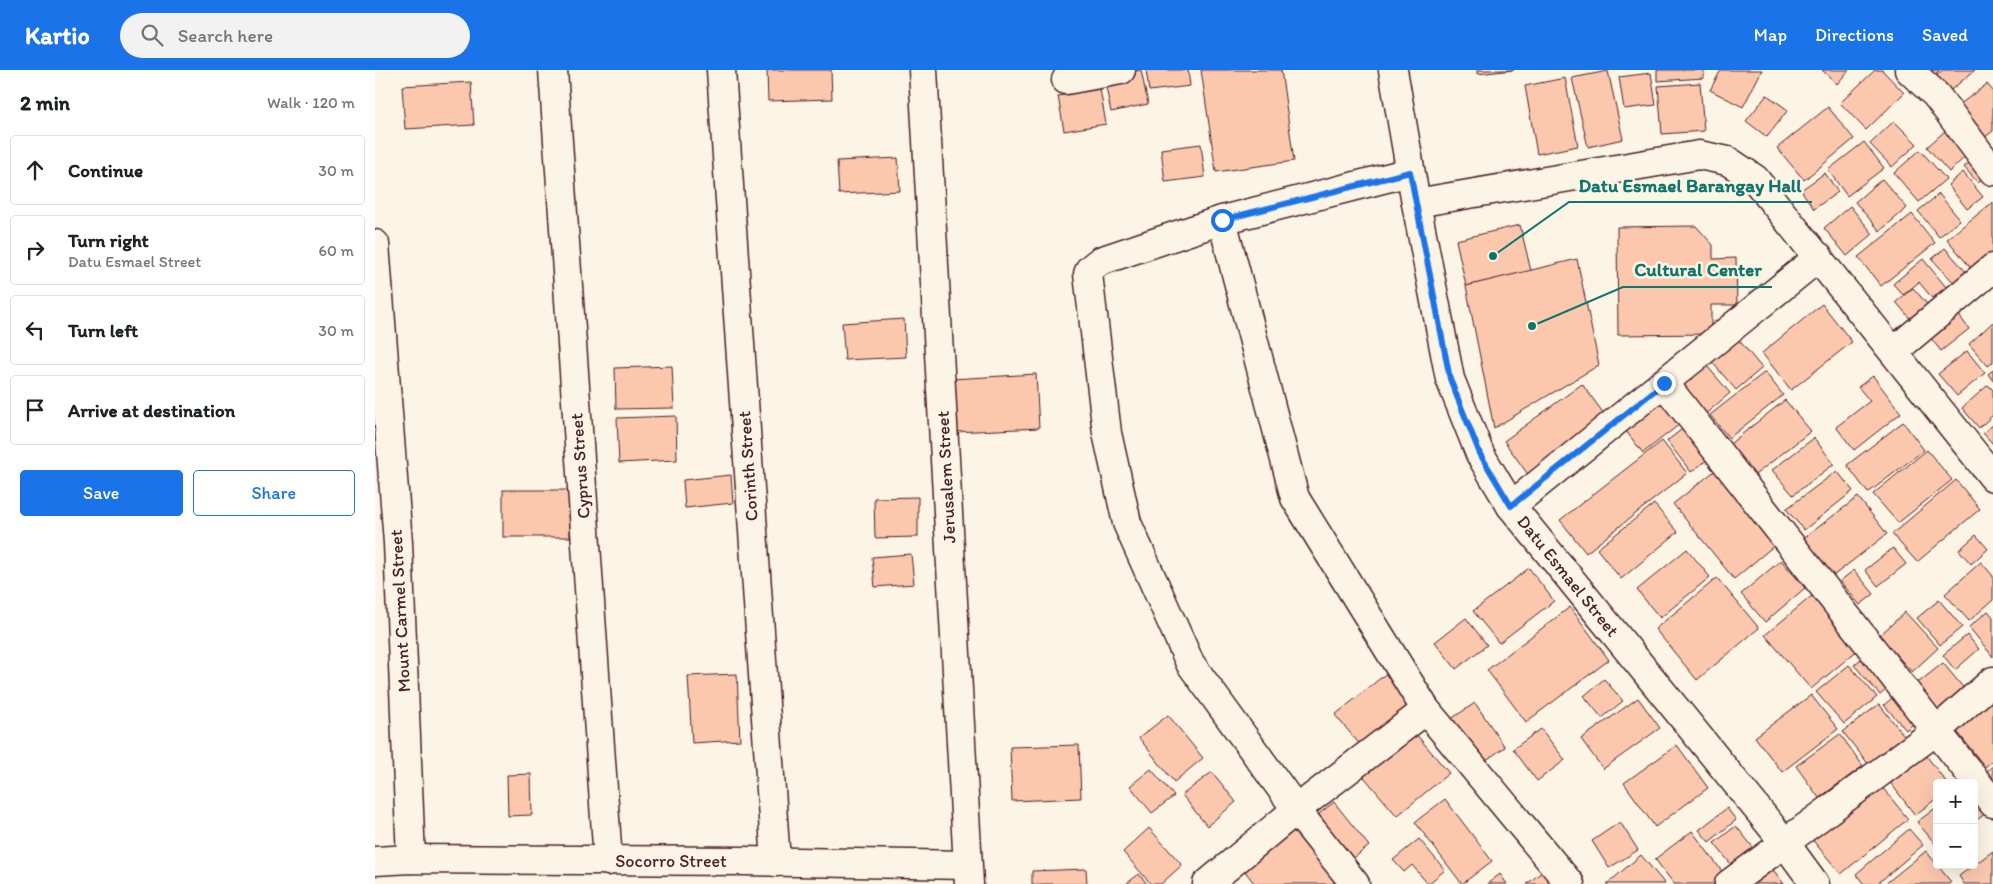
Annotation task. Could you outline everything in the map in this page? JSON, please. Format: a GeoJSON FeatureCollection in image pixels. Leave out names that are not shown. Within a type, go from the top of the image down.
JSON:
{"type":"FeatureCollection","features":[{"type":"Feature","properties":{"kind":"street","name":"Cyprus Street"},"geometry":{"type":"LineString","coordinates":[[553,70],[608,861]]}},
{"type":"Feature","properties":{"kind":"street","name":"Corinth Street"},"geometry":{"type":"LineString","coordinates":[[721,70],[776,862]]}},
{"type":"Feature","properties":{"kind":"street","name":"Jerusalem Street"},"geometry":{"type":"LineString","coordinates":[[923,70],[968,875]]}},
{"type":"Feature","properties":{"kind":"street"},"geometry":{"type":"LineString","coordinates":[[1065,80],[1121,70]]}},
{"type":"Feature","properties":{"kind":"street","name":"Datu Esmael Street"},"geometry":{"type":"LineString","coordinates":[[1393,70],[1410,172],[1450,379],[1480,454],[1511,506],[1785,843],[1815,884]]}},
{"type":"Feature","properties":{"kind":"street"},"geometry":{"type":"LineString","coordinates":[[1909,70],[1936,95],[1993,171]]}},
{"type":"Feature","properties":{"kind":"street"},"geometry":{"type":"LineString","coordinates":[[1416,204],[1699,155],[1728,161],[1755,179],[1993,477]]}},
{"type":"Feature","properties":{"kind":"street"},"geometry":{"type":"LineString","coordinates":[[1355,884],[1297,809],[1190,663],[1127,523],[1107,433],[1090,305],[1088,274],[1095,265],[1105,260],[1222,220],[1410,172]]}},
{"type":"Feature","properties":{"kind":"street"},"geometry":{"type":"LineString","coordinates":[[1222,220],[1295,498],[1426,710],[1570,884]]}},
{"type":"Feature","properties":{"kind":"street","name":"Mount Carmel Street"},"geometry":{"type":"LineString","coordinates":[[375,255],[398,543],[411,860]]}},
{"type":"Feature","properties":{"kind":"street"},"geometry":{"type":"LineString","coordinates":[[1511,506],[1819,257]]}},
{"type":"Feature","properties":{"kind":"street"},"geometry":{"type":"LineString","coordinates":[[1894,351],[1993,268]]}},
{"type":"Feature","properties":{"kind":"street"},"geometry":{"type":"LineString","coordinates":[[1664,383],[1993,803]]}},
{"type":"Feature","properties":{"kind":"street"},"geometry":{"type":"LineString","coordinates":[[1729,884],[1936,731],[1993,682]]}},
{"type":"Feature","properties":{"kind":"street"},"geometry":{"type":"LineString","coordinates":[[1207,884],[1297,809],[1426,710]]}},
{"type":"Feature","properties":{"kind":"street","name":"Socorro Street"},"geometry":{"type":"LineString","coordinates":[[375,861],[776,862],[968,875]]}},
{"type":"Feature","properties":{"kind":"building"},"geometry":{"type":"Polygon","coordinates":[[[767,70],[831,70],[832,99],[768,101],[767,70]]]}},
{"type":"Feature","properties":{"kind":"building"},"geometry":{"type":"Polygon","coordinates":[[[1141,70],[1148,104],[1111,112],[1104,77],[1141,70]]]}},
{"type":"Feature","properties":{"kind":"building"},"geometry":{"type":"Polygon","coordinates":[[[1146,70],[1188,70],[1190,86],[1149,91],[1146,70]]]}},
{"type":"Feature","properties":{"kind":"building"},"geometry":{"type":"Polygon","coordinates":[[[1201,70],[1281,70],[1294,161],[1216,172],[1201,70]]]}},
{"type":"Feature","properties":{"kind":"building"},"geometry":{"type":"Polygon","coordinates":[[[1477,70],[1514,70],[1477,74],[1477,70]]]}},
{"type":"Feature","properties":{"kind":"building"},"geometry":{"type":"Polygon","coordinates":[[[1657,70],[1704,70],[1704,78],[1657,81],[1657,70]]]}},
{"type":"Feature","properties":{"kind":"building"},"geometry":{"type":"Polygon","coordinates":[[[1721,70],[1762,70],[1743,107],[1710,90],[1721,70]]]}},
{"type":"Feature","properties":{"kind":"building"},"geometry":{"type":"Polygon","coordinates":[[[1822,70],[1849,70],[1837,84],[1822,70]]]}},
{"type":"Feature","properties":{"kind":"building"},"geometry":{"type":"Polygon","coordinates":[[[1875,70],[1882,70],[1904,93],[1866,130],[1840,103],[1875,70]]]}},
{"type":"Feature","properties":{"kind":"building"},"geometry":{"type":"Polygon","coordinates":[[[1915,70],[1940,70],[1926,82],[1915,70]]]}},
{"type":"Feature","properties":{"kind":"building"},"geometry":{"type":"Polygon","coordinates":[[[1943,70],[1975,70],[1945,95],[1932,79],[1943,70]]]}},
{"type":"Feature","properties":{"kind":"building"},"geometry":{"type":"Polygon","coordinates":[[[1608,71],[1623,139],[1588,147],[1572,78],[1608,71]]]}},
{"type":"Feature","properties":{"kind":"building"},"geometry":{"type":"Polygon","coordinates":[[[1651,73],[1656,105],[1624,109],[1619,77],[1651,73]]]}},
{"type":"Feature","properties":{"kind":"building"},"geometry":{"type":"Polygon","coordinates":[[[1565,78],[1578,146],[1537,154],[1525,86],[1565,78]]]}},
{"type":"Feature","properties":{"kind":"building"},"geometry":{"type":"Polygon","coordinates":[[[471,82],[474,125],[405,129],[402,86],[471,82]]]}},
{"type":"Feature","properties":{"kind":"building"},"geometry":{"type":"Polygon","coordinates":[[[1700,83],[1704,131],[1662,134],[1658,86],[1700,83]]]}},
{"type":"Feature","properties":{"kind":"building"},"geometry":{"type":"Polygon","coordinates":[[[1987,84],[1993,91],[1993,131],[1981,140],[1955,108],[1987,84]]]}},
{"type":"Feature","properties":{"kind":"building"},"geometry":{"type":"Polygon","coordinates":[[[1100,89],[1106,124],[1064,131],[1058,96],[1100,89]]]}},
{"type":"Feature","properties":{"kind":"building"},"geometry":{"type":"Polygon","coordinates":[[[1767,95],[1788,110],[1767,137],[1746,121],[1767,95]]]}},
{"type":"Feature","properties":{"kind":"building"},"geometry":{"type":"Polygon","coordinates":[[[1828,107],[1854,139],[1804,180],[1777,148],[1828,107]]]}},
{"type":"Feature","properties":{"kind":"building"},"geometry":{"type":"Polygon","coordinates":[[[1894,121],[1917,144],[1892,167],[1870,144],[1894,121]]]}},
{"type":"Feature","properties":{"kind":"building"},"geometry":{"type":"Polygon","coordinates":[[[1945,131],[1967,155],[1949,172],[1927,147],[1945,131]]]}},
{"type":"Feature","properties":{"kind":"building"},"geometry":{"type":"Polygon","coordinates":[[[1864,142],[1884,168],[1847,196],[1828,170],[1864,142]]]}},
{"type":"Feature","properties":{"kind":"building"},"geometry":{"type":"Polygon","coordinates":[[[1201,144],[1205,177],[1165,182],[1161,149],[1201,144]]]}},
{"type":"Feature","properties":{"kind":"building"},"geometry":{"type":"Polygon","coordinates":[[[1920,150],[1946,179],[1919,202],[1894,173],[1920,150]]]}},
{"type":"Feature","properties":{"kind":"building"},"geometry":{"type":"Polygon","coordinates":[[[898,158],[900,191],[839,194],[837,161],[898,158]]]}},
{"type":"Feature","properties":{"kind":"building"},"geometry":{"type":"Polygon","coordinates":[[[1975,158],[1989,174],[1978,183],[1964,167],[1975,158]]]}},
{"type":"Feature","properties":{"kind":"building"},"geometry":{"type":"Polygon","coordinates":[[[1963,172],[1983,197],[1967,209],[1948,185],[1963,172]]]}},
{"type":"Feature","properties":{"kind":"building"},"geometry":{"type":"Polygon","coordinates":[[[1825,173],[1838,192],[1814,209],[1801,190],[1825,173]]]}},
{"type":"Feature","properties":{"kind":"building"},"geometry":{"type":"Polygon","coordinates":[[[1882,179],[1907,208],[1880,231],[1855,202],[1882,179]]]}},
{"type":"Feature","properties":{"kind":"building"},"geometry":{"type":"Polygon","coordinates":[[[1939,194],[1960,220],[1939,237],[1918,211],[1939,194]]]}},
{"type":"Feature","properties":{"kind":"building"},"geometry":{"type":"Polygon","coordinates":[[[1993,202],[1993,257],[1974,272],[1947,239],[1993,202]]]}},
{"type":"Feature","properties":{"kind":"building"},"geometry":{"type":"Polygon","coordinates":[[[1850,206],[1873,234],[1847,256],[1824,228],[1850,206]]]}},
{"type":"Feature","properties":{"kind":"building"},"geometry":{"type":"Polygon","coordinates":[[[1912,214],[1935,243],[1881,286],[1858,257],[1912,214]]]}},
{"type":"Feature","properties":{"kind":"building"},"geometry":{"type":"Polygon","coordinates":[[[1520,225],[1531,271],[1466,286],[1456,240],[1520,225]]]}},
{"type":"Feature","properties":{"kind":"building"},"geometry":{"type":"Polygon","coordinates":[[[1696,226],[1713,245],[1713,259],[1736,258],[1737,305],[1711,305],[1711,334],[1618,335],[1617,227],[1696,226]]]}},
{"type":"Feature","properties":{"kind":"building"},"geometry":{"type":"Polygon","coordinates":[[[1945,248],[1968,274],[1956,285],[1932,259],[1945,248]]]}},
{"type":"Feature","properties":{"kind":"building"},"geometry":{"type":"Polygon","coordinates":[[[1577,259],[1599,365],[1494,428],[1466,286],[1577,259]]]}},
{"type":"Feature","properties":{"kind":"building"},"geometry":{"type":"Polygon","coordinates":[[[1923,259],[1946,287],[1932,298],[1919,282],[1903,295],[1893,284],[1923,259]]]}},
{"type":"Feature","properties":{"kind":"building"},"geometry":{"type":"Polygon","coordinates":[[[1913,288],[1936,314],[1919,329],[1896,302],[1913,288]]]}},
{"type":"Feature","properties":{"kind":"building"},"geometry":{"type":"Polygon","coordinates":[[[1822,304],[1852,342],[1791,390],[1762,353],[1822,304]]]}},
{"type":"Feature","properties":{"kind":"building"},"geometry":{"type":"Polygon","coordinates":[[[1958,314],[1969,329],[1941,351],[1929,336],[1958,314]]]}},
{"type":"Feature","properties":{"kind":"building"},"geometry":{"type":"Polygon","coordinates":[[[904,319],[906,357],[845,360],[842,323],[904,319]]]}},
{"type":"Feature","properties":{"kind":"building"},"geometry":{"type":"Polygon","coordinates":[[[1993,322],[1993,362],[1988,366],[1969,344],[1993,322]]]}},
{"type":"Feature","properties":{"kind":"building"},"geometry":{"type":"Polygon","coordinates":[[[1732,332],[1762,368],[1736,390],[1706,355],[1732,332]]]}},
{"type":"Feature","properties":{"kind":"building"},"geometry":{"type":"Polygon","coordinates":[[[1967,351],[1985,373],[1957,396],[1938,374],[1967,351]]]}},
{"type":"Feature","properties":{"kind":"building"},"geometry":{"type":"Polygon","coordinates":[[[1701,359],[1730,393],[1703,416],[1674,383],[1701,359]]]}},
{"type":"Feature","properties":{"kind":"building"},"geometry":{"type":"Polygon","coordinates":[[[672,366],[674,408],[616,409],[615,368],[672,366]]]}},
{"type":"Feature","properties":{"kind":"building"},"geometry":{"type":"Polygon","coordinates":[[[1993,370],[1993,381],[1988,374],[1993,370]]]}},
{"type":"Feature","properties":{"kind":"building"},"geometry":{"type":"Polygon","coordinates":[[[1765,372],[1783,395],[1729,438],[1710,415],[1765,372]]]}},
{"type":"Feature","properties":{"kind":"building"},"geometry":{"type":"Polygon","coordinates":[[[1036,374],[1039,428],[955,432],[952,379],[1036,374]]]}},
{"type":"Feature","properties":{"kind":"building"},"geometry":{"type":"Polygon","coordinates":[[[1873,376],[1901,413],[1854,450],[1836,427],[1870,401],[1858,387],[1873,376]]]}},
{"type":"Feature","properties":{"kind":"building"},"geometry":{"type":"Polygon","coordinates":[[[1582,384],[1610,422],[1532,480],[1504,441],[1582,384]]]}},
{"type":"Feature","properties":{"kind":"building"},"geometry":{"type":"Polygon","coordinates":[[[1988,385],[1993,390],[1993,415],[1979,428],[1962,408],[1988,385]]]}},
{"type":"Feature","properties":{"kind":"building"},"geometry":{"type":"Polygon","coordinates":[[[1664,392],[1685,420],[1643,453],[1622,426],[1664,392]]]}},
{"type":"Feature","properties":{"kind":"building"},"geometry":{"type":"Polygon","coordinates":[[[1785,400],[1811,431],[1751,478],[1726,447],[1785,400]]]}},
{"type":"Feature","properties":{"kind":"building"},"geometry":{"type":"Polygon","coordinates":[[[676,416],[677,460],[619,463],[617,418],[676,416]]]}},
{"type":"Feature","properties":{"kind":"building"},"geometry":{"type":"Polygon","coordinates":[[[1691,422],[1715,454],[1691,472],[1667,441],[1691,422]]]}},
{"type":"Feature","properties":{"kind":"building"},"geometry":{"type":"Polygon","coordinates":[[[1903,422],[1924,450],[1868,493],[1847,465],[1903,422]]]}},
{"type":"Feature","properties":{"kind":"building"},"geometry":{"type":"Polygon","coordinates":[[[1993,425],[1993,444],[1983,433],[1993,425]]]}},
{"type":"Feature","properties":{"kind":"building"},"geometry":{"type":"Polygon","coordinates":[[[1814,438],[1834,464],[1793,495],[1772,470],[1814,438]]]}},
{"type":"Feature","properties":{"kind":"building"},"geometry":{"type":"Polygon","coordinates":[[[1662,441],[1687,473],[1586,553],[1560,520],[1662,441]]]}},
{"type":"Feature","properties":{"kind":"building"},"geometry":{"type":"Polygon","coordinates":[[[1927,450],[1952,480],[1898,523],[1873,494],[1927,450]]]}},
{"type":"Feature","properties":{"kind":"building"},"geometry":{"type":"Polygon","coordinates":[[[1722,465],[1782,539],[1734,579],[1673,504],[1722,465]]]}},
{"type":"Feature","properties":{"kind":"building"},"geometry":{"type":"Polygon","coordinates":[[[1837,471],[1853,491],[1804,530],[1786,509],[1837,471]]]}},
{"type":"Feature","properties":{"kind":"building"},"geometry":{"type":"Polygon","coordinates":[[[731,475],[733,503],[685,508],[683,480],[731,475]]]}},
{"type":"Feature","properties":{"kind":"building"},"geometry":{"type":"Polygon","coordinates":[[[1956,480],[1980,509],[1917,562],[1892,534],[1956,480]]]}},
{"type":"Feature","properties":{"kind":"building"},"geometry":{"type":"Polygon","coordinates":[[[503,490],[570,490],[570,537],[503,537],[503,490]]]}},
{"type":"Feature","properties":{"kind":"building"},"geometry":{"type":"Polygon","coordinates":[[[918,497],[918,537],[875,538],[874,498],[918,497]]]}},
{"type":"Feature","properties":{"kind":"building"},"geometry":{"type":"Polygon","coordinates":[[[1858,497],[1887,534],[1829,579],[1800,541],[1858,497]]]}},
{"type":"Feature","properties":{"kind":"building"},"geometry":{"type":"Polygon","coordinates":[[[1654,504],[1678,532],[1621,579],[1597,549],[1654,504]]]}},
{"type":"Feature","properties":{"kind":"building"},"geometry":{"type":"Polygon","coordinates":[[[1976,535],[1988,549],[1971,564],[1959,550],[1976,535]]]}},
{"type":"Feature","properties":{"kind":"building"},"geometry":{"type":"Polygon","coordinates":[[[1893,548],[1906,564],[1878,586],[1865,570],[1893,548]]]}},
{"type":"Feature","properties":{"kind":"building"},"geometry":{"type":"Polygon","coordinates":[[[1687,549],[1710,577],[1660,618],[1637,590],[1687,549]]]}},
{"type":"Feature","properties":{"kind":"building"},"geometry":{"type":"Polygon","coordinates":[[[911,554],[914,584],[875,587],[872,557],[911,554]]]}},
{"type":"Feature","properties":{"kind":"building"},"geometry":{"type":"Polygon","coordinates":[[[1781,560],[1805,588],[1765,622],[1741,594],[1781,560]]]}},
{"type":"Feature","properties":{"kind":"building"},"geometry":{"type":"Polygon","coordinates":[[[1981,562],[1993,576],[1993,600],[1969,621],[1945,594],[1981,562]]]}},
{"type":"Feature","properties":{"kind":"building"},"geometry":{"type":"Polygon","coordinates":[[[1529,568],[1554,601],[1499,643],[1473,611],[1529,568]]]}},
{"type":"Feature","properties":{"kind":"building"},"geometry":{"type":"Polygon","coordinates":[[[1854,570],[1874,594],[1860,605],[1840,581],[1854,570]]]}},
{"type":"Feature","properties":{"kind":"building"},"geometry":{"type":"Polygon","coordinates":[[[1717,578],[1759,628],[1697,680],[1655,629],[1717,578]]]}},
{"type":"Feature","properties":{"kind":"building"},"geometry":{"type":"Polygon","coordinates":[[[1819,590],[1865,644],[1811,689],[1765,635],[1819,590]]]}},
{"type":"Feature","properties":{"kind":"building"},"geometry":{"type":"Polygon","coordinates":[[[1939,600],[1962,627],[1940,645],[1917,618],[1939,600]]]}},
{"type":"Feature","properties":{"kind":"building"},"geometry":{"type":"Polygon","coordinates":[[[1570,607],[1609,660],[1526,722],[1487,670],[1570,607]]]}},
{"type":"Feature","properties":{"kind":"building"},"geometry":{"type":"Polygon","coordinates":[[[1988,611],[1993,617],[1993,657],[1969,627],[1988,611]]]}},
{"type":"Feature","properties":{"kind":"building"},"geometry":{"type":"Polygon","coordinates":[[[1905,612],[1938,648],[1912,672],[1879,636],[1905,612]]]}},
{"type":"Feature","properties":{"kind":"building"},"geometry":{"type":"Polygon","coordinates":[[[1466,618],[1487,645],[1456,669],[1435,642],[1466,618]]]}},
{"type":"Feature","properties":{"kind":"building"},"geometry":{"type":"Polygon","coordinates":[[[1967,635],[1979,649],[1955,670],[1943,655],[1967,635]]]}},
{"type":"Feature","properties":{"kind":"building"},"geometry":{"type":"Polygon","coordinates":[[[1869,652],[1895,682],[1880,695],[1854,665],[1869,652]]]}},
{"type":"Feature","properties":{"kind":"building"},"geometry":{"type":"Polygon","coordinates":[[[1943,663],[1966,691],[1936,714],[1914,686],[1943,663]]]}},
{"type":"Feature","properties":{"kind":"building"},"geometry":{"type":"Polygon","coordinates":[[[1849,665],[1877,697],[1844,724],[1816,692],[1849,665]]]}},
{"type":"Feature","properties":{"kind":"building"},"geometry":{"type":"Polygon","coordinates":[[[1388,672],[1415,704],[1362,747],[1335,715],[1388,672]]]}},
{"type":"Feature","properties":{"kind":"building"},"geometry":{"type":"Polygon","coordinates":[[[737,674],[740,740],[692,743],[688,676],[737,674]]]}},
{"type":"Feature","properties":{"kind":"building"},"geometry":{"type":"Polygon","coordinates":[[[1604,679],[1623,701],[1602,718],[1584,696],[1604,679]]]}},
{"type":"Feature","properties":{"kind":"building"},"geometry":{"type":"Polygon","coordinates":[[[1900,691],[1922,717],[1906,730],[1884,705],[1900,691]]]}},
{"type":"Feature","properties":{"kind":"building"},"geometry":{"type":"Polygon","coordinates":[[[1811,695],[1838,729],[1782,772],[1755,737],[1811,695]]]}},
{"type":"Feature","properties":{"kind":"building"},"geometry":{"type":"Polygon","coordinates":[[[1638,698],[1660,728],[1603,769],[1581,739],[1638,698]]]}},
{"type":"Feature","properties":{"kind":"building"},"geometry":{"type":"Polygon","coordinates":[[[1993,701],[1993,760],[1985,767],[1956,730],[1993,701]]]}},
{"type":"Feature","properties":{"kind":"building"},"geometry":{"type":"Polygon","coordinates":[[[1475,703],[1505,747],[1479,765],[1448,721],[1475,703]]]}},
{"type":"Feature","properties":{"kind":"building"},"geometry":{"type":"Polygon","coordinates":[[[1879,704],[1906,738],[1870,766],[1843,732],[1879,704]]]}},
{"type":"Feature","properties":{"kind":"building"},"geometry":{"type":"Polygon","coordinates":[[[1168,715],[1203,758],[1174,782],[1139,738],[1168,715]]]}},
{"type":"Feature","properties":{"kind":"building"},"geometry":{"type":"Polygon","coordinates":[[[1410,727],[1449,773],[1397,816],[1359,771],[1410,727]]]}},
{"type":"Feature","properties":{"kind":"building"},"geometry":{"type":"Polygon","coordinates":[[[1541,729],[1565,760],[1537,781],[1513,749],[1541,729]]]}},
{"type":"Feature","properties":{"kind":"building"},"geometry":{"type":"Polygon","coordinates":[[[1840,734],[1863,766],[1819,798],[1796,766],[1840,734]]]}},
{"type":"Feature","properties":{"kind":"building"},"geometry":{"type":"Polygon","coordinates":[[[1079,745],[1081,798],[1012,801],[1010,747],[1079,745]]]}},
{"type":"Feature","properties":{"kind":"building"},"geometry":{"type":"Polygon","coordinates":[[[1677,745],[1708,788],[1655,827],[1624,783],[1677,745]]]}},
{"type":"Feature","properties":{"kind":"building"},"geometry":{"type":"Polygon","coordinates":[[[1922,750],[1944,779],[1933,779],[1933,801],[1915,815],[1886,777],[1922,750]]]}},
{"type":"Feature","properties":{"kind":"building"},"geometry":{"type":"Polygon","coordinates":[[[1993,766],[1993,784],[1984,773],[1993,766]]]}},
{"type":"Feature","properties":{"kind":"building"},"geometry":{"type":"Polygon","coordinates":[[[1151,769],[1174,796],[1152,813],[1130,786],[1151,769]]]}},
{"type":"Feature","properties":{"kind":"building"},"geometry":{"type":"Polygon","coordinates":[[[1212,772],[1236,802],[1207,826],[1182,795],[1212,772]]]}},
{"type":"Feature","properties":{"kind":"building"},"geometry":{"type":"Polygon","coordinates":[[[531,774],[532,815],[508,816],[507,775],[531,774]]]}},
{"type":"Feature","properties":{"kind":"building"},"geometry":{"type":"Polygon","coordinates":[[[1877,781],[1908,819],[1841,874],[1810,837],[1877,781]]]}},
{"type":"Feature","properties":{"kind":"building"},"geometry":{"type":"Polygon","coordinates":[[[1978,798],[1989,811],[1978,819],[1978,798]]]}},
{"type":"Feature","properties":{"kind":"building"},"geometry":{"type":"Polygon","coordinates":[[[1445,799],[1492,861],[1462,884],[1415,822],[1445,799]]]}},
{"type":"Feature","properties":{"kind":"building"},"geometry":{"type":"Polygon","coordinates":[[[1334,802],[1369,846],[1345,865],[1309,822],[1334,802]]]}},
{"type":"Feature","properties":{"kind":"building"},"geometry":{"type":"Polygon","coordinates":[[[1727,808],[1736,820],[1709,842],[1699,830],[1727,808]]]}},
{"type":"Feature","properties":{"kind":"building"},"geometry":{"type":"Polygon","coordinates":[[[1933,810],[1933,841],[1917,822],[1933,810]]]}},
{"type":"Feature","properties":{"kind":"building"},"geometry":{"type":"Polygon","coordinates":[[[1302,822],[1345,874],[1332,884],[1255,884],[1243,869],[1302,822]]]}},
{"type":"Feature","properties":{"kind":"building"},"geometry":{"type":"Polygon","coordinates":[[[1620,822],[1638,850],[1609,868],[1592,841],[1620,822]]]}},
{"type":"Feature","properties":{"kind":"building"},"geometry":{"type":"Polygon","coordinates":[[[1736,826],[1756,851],[1734,868],[1714,843],[1736,826]]]}},
{"type":"Feature","properties":{"kind":"building"},"geometry":{"type":"Polygon","coordinates":[[[1149,828],[1182,865],[1161,884],[1151,884],[1123,852],[1149,828]]]}},
{"type":"Feature","properties":{"kind":"building"},"geometry":{"type":"Polygon","coordinates":[[[1909,829],[1923,845],[1877,884],[1864,884],[1856,874],[1909,829]]]}},
{"type":"Feature","properties":{"kind":"building"},"geometry":{"type":"Polygon","coordinates":[[[1692,831],[1727,878],[1719,884],[1674,884],[1655,859],[1692,831]]]}},
{"type":"Feature","properties":{"kind":"building"},"geometry":{"type":"Polygon","coordinates":[[[1419,839],[1445,870],[1428,884],[1412,865],[1404,872],[1393,860],[1419,839]]]}},
{"type":"Feature","properties":{"kind":"building"},"geometry":{"type":"Polygon","coordinates":[[[1926,851],[1933,860],[1933,869],[1941,869],[1951,882],[1949,884],[1885,884],[1926,851]]]}},
{"type":"Feature","properties":{"kind":"building"},"geometry":{"type":"Polygon","coordinates":[[[1993,851],[1993,884],[1964,884],[1959,876],[1969,869],[1978,869],[1978,862],[1993,851]]]}},
{"type":"Feature","properties":{"kind":"building"},"geometry":{"type":"Polygon","coordinates":[[[1641,855],[1665,884],[1607,884],[1641,855]]]}},
{"type":"Feature","properties":{"kind":"building"},"geometry":{"type":"Polygon","coordinates":[[[1765,859],[1784,884],[1740,884],[1765,859]]]}},
{"type":"Feature","properties":{"kind":"building"},"geometry":{"type":"Polygon","coordinates":[[[1086,869],[1087,884],[1032,884],[1032,871],[1086,869]]]}},
{"type":"Feature","properties":{"kind":"building"},"geometry":{"type":"Polygon","coordinates":[[[1543,871],[1554,884],[1527,884],[1543,871]]]}},
{"type":"Feature","properties":{"kind":"building"},"geometry":{"type":"Polygon","coordinates":[[[1139,874],[1147,884],[1126,884],[1139,874]]]}},
{"type":"Feature","properties":{"kind":"building"},"geometry":{"type":"Polygon","coordinates":[[[1500,874],[1507,884],[1487,884],[1500,874]]]}},
{"type":"Feature","properties":{"kind":"place","name":"Datu Esmael Barangay Hall"},"geometry":{"type":"Point","coordinates":[1493,256]}},
{"type":"Feature","properties":{"kind":"place","name":"Cultural Center"},"geometry":{"type":"Point","coordinates":[1532,326]}},
{"type":"Feature","properties":{"kind":"route"},"geometry":{"type":"LineString","coordinates":[[1222,220],[1410,172],[1450,379],[1480,454],[1511,506],[1664,383]]}}]}
